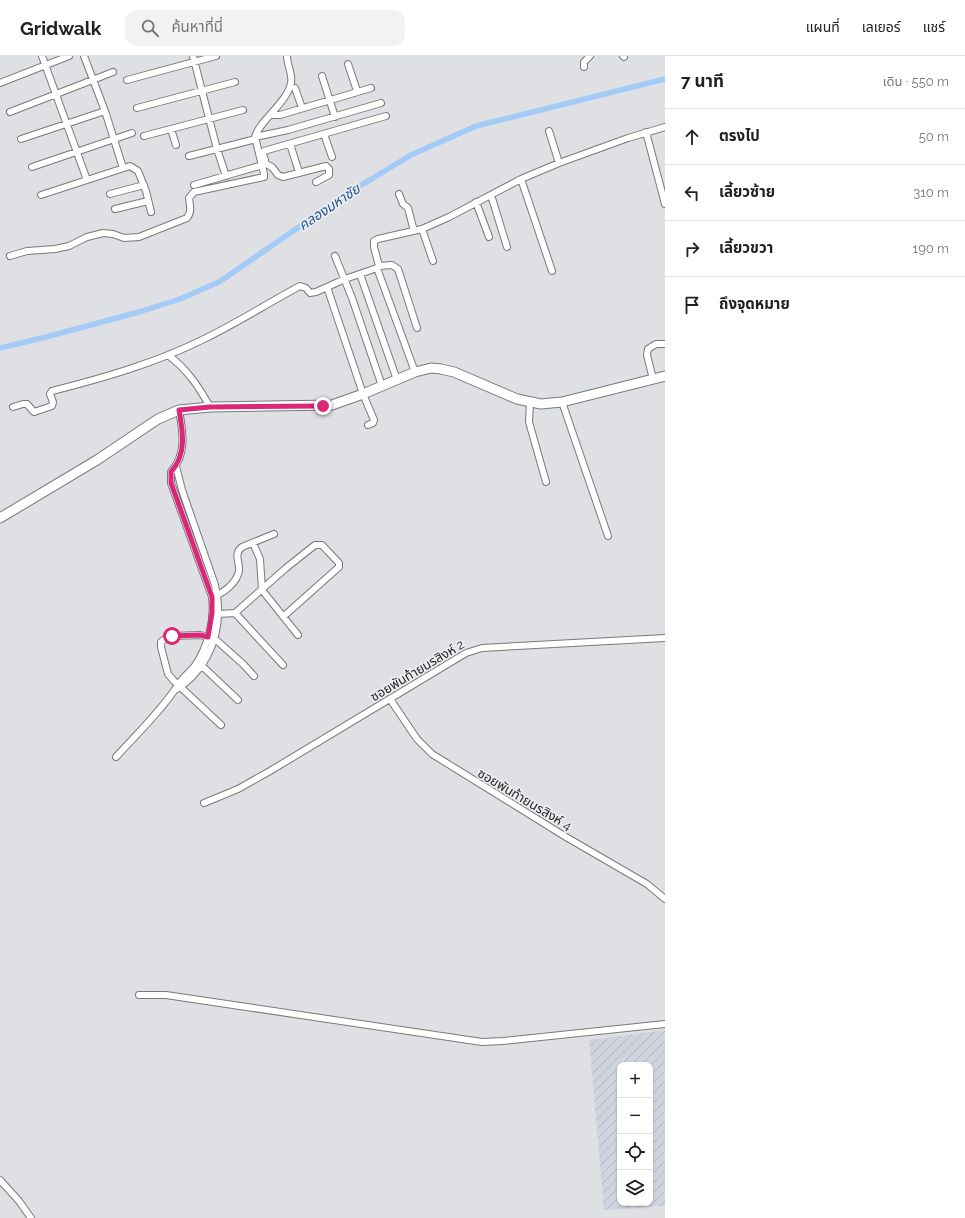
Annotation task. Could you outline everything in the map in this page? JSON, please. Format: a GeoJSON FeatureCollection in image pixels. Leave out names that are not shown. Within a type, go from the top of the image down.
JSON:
{"type":"FeatureCollection","features":[{"type":"Feature","properties":{"kind":"street"},"geometry":{"type":"LineString","coordinates":[[42,56],[87,180]]}},
{"type":"Feature","properties":{"kind":"street"},"geometry":{"type":"LineString","coordinates":[[0,83],[69,56]]}},
{"type":"Feature","properties":{"kind":"street"},"geometry":{"type":"LineString","coordinates":[[84,56],[123,168]]}},
{"type":"Feature","properties":{"kind":"street"},"geometry":{"type":"LineString","coordinates":[[127,80],[194,59],[216,56]]}},
{"type":"Feature","properties":{"kind":"street"},"geometry":{"type":"LineString","coordinates":[[264,165],[253,139],[260,127],[271,115],[288,91],[291,82],[287,64],[287,56]]}},
{"type":"Feature","properties":{"kind":"street"},"geometry":{"type":"LineString","coordinates":[[584,67],[584,62],[590,56]]}},
{"type":"Feature","properties":{"kind":"street"},"geometry":{"type":"LineString","coordinates":[[194,59],[217,149],[226,176]]}},
{"type":"Feature","properties":{"kind":"street"},"geometry":{"type":"LineString","coordinates":[[348,64],[357,91]]}},
{"type":"Feature","properties":{"kind":"street"},"geometry":{"type":"LineString","coordinates":[[10,112],[113,72]]}},
{"type":"Feature","properties":{"kind":"street"},"geometry":{"type":"LineString","coordinates":[[322,76],[335,117]]}},
{"type":"Feature","properties":{"kind":"street"},"geometry":{"type":"LineString","coordinates":[[137,108],[235,82]]}},
{"type":"Feature","properties":{"kind":"street"},"geometry":{"type":"LineString","coordinates":[[295,88],[302,108]]}},
{"type":"Feature","properties":{"kind":"street"},"geometry":{"type":"LineString","coordinates":[[271,115],[280,115],[371,88]]}},
{"type":"Feature","properties":{"kind":"street"},"geometry":{"type":"LineString","coordinates":[[189,156],[335,117],[381,102]]}},
{"type":"Feature","properties":{"kind":"street"},"geometry":{"type":"LineString","coordinates":[[144,136],[243,110]]}},
{"type":"Feature","properties":{"kind":"street"},"geometry":{"type":"LineString","coordinates":[[21,139],[104,111]]}},
{"type":"Feature","properties":{"kind":"street"},"geometry":{"type":"LineString","coordinates":[[10,256],[69,246],[86,237],[103,233],[114,234],[124,238],[139,237],[187,218],[191,209],[189,198],[194,192],[261,178],[264,174],[263,152],[386,116]]}},
{"type":"Feature","properties":{"kind":"street"},"geometry":{"type":"LineString","coordinates":[[415,372],[378,267],[374,241],[422,229],[491,196],[521,179],[559,163],[646,132],[665,127]]}},
{"type":"Feature","properties":{"kind":"street"},"geometry":{"type":"LineString","coordinates":[[171,129],[176,145]]}},
{"type":"Feature","properties":{"kind":"street"},"geometry":{"type":"LineString","coordinates":[[288,130],[299,172]]}},
{"type":"Feature","properties":{"kind":"street"},"geometry":{"type":"LineString","coordinates":[[549,131],[559,163]]}},
{"type":"Feature","properties":{"kind":"street"},"geometry":{"type":"LineString","coordinates":[[646,132],[665,204]]}},
{"type":"Feature","properties":{"kind":"street"},"geometry":{"type":"LineString","coordinates":[[32,168],[132,133]]}},
{"type":"Feature","properties":{"kind":"street"},"geometry":{"type":"LineString","coordinates":[[324,134],[332,157]]}},
{"type":"Feature","properties":{"kind":"street"},"geometry":{"type":"LineString","coordinates":[[194,185],[264,165],[272,167],[280,177],[326,166],[329,169],[329,175],[316,182]]}},
{"type":"Feature","properties":{"kind":"street"},"geometry":{"type":"LineString","coordinates":[[41,195],[130,166],[138,171],[144,185],[151,212]]}},
{"type":"Feature","properties":{"kind":"street"},"geometry":{"type":"LineString","coordinates":[[521,179],[552,271]]}},
{"type":"Feature","properties":{"kind":"street"},"geometry":{"type":"LineString","coordinates":[[110,194],[144,185]]}},
{"type":"Feature","properties":{"kind":"street"},"geometry":{"type":"LineString","coordinates":[[399,194],[403,204],[408,208],[414,231]]}},
{"type":"Feature","properties":{"kind":"street"},"geometry":{"type":"LineString","coordinates":[[491,196],[507,247]]}},
{"type":"Feature","properties":{"kind":"street"},"geometry":{"type":"LineString","coordinates":[[115,209],[148,201]]}},
{"type":"Feature","properties":{"kind":"street"},"geometry":{"type":"LineString","coordinates":[[476,202],[489,237]]}},
{"type":"Feature","properties":{"kind":"street"},"geometry":{"type":"LineString","coordinates":[[422,229],[433,261]]}},
{"type":"Feature","properties":{"kind":"street"},"geometry":{"type":"LineString","coordinates":[[335,256],[345,279],[382,386]]}},
{"type":"Feature","properties":{"kind":"street"},"geometry":{"type":"LineString","coordinates":[[13,407],[27,404],[32,410],[37,411],[52,406],[53,402],[50,394],[52,392],[168,355],[204,339],[300,286],[306,288],[310,293],[316,292],[345,279],[378,267],[392,264],[398,269],[418,328]]}},
{"type":"Feature","properties":{"kind":"street"},"geometry":{"type":"LineString","coordinates":[[360,274],[397,380]]}},
{"type":"Feature","properties":{"kind":"street"},"geometry":{"type":"LineString","coordinates":[[327,288],[363,394],[374,420],[373,423],[368,426]]}},
{"type":"Feature","properties":{"kind":"street"},"geometry":{"type":"LineString","coordinates":[[653,379],[647,355],[648,349],[656,344],[665,344]]}},
{"type":"Feature","properties":{"kind":"street"},"geometry":{"type":"LineString","coordinates":[[168,355],[180,364],[198,387],[210,407]]}},
{"type":"Feature","properties":{"kind":"street"},"geometry":{"type":"LineString","coordinates":[[0,518],[97,460],[158,419],[179,410],[210,407],[323,406],[339,403],[415,372],[431,368],[454,372],[517,399],[541,404],[562,402],[665,376]]}},
{"type":"Feature","properties":{"kind":"street"},"geometry":{"type":"LineString","coordinates":[[530,402],[529,422],[546,482]]}},
{"type":"Feature","properties":{"kind":"street"},"geometry":{"type":"LineString","coordinates":[[562,402],[608,536]]}},
{"type":"Feature","properties":{"kind":"street"},"geometry":{"type":"LineString","coordinates":[[116,756],[178,687],[197,662],[211,638],[212,613],[215,596],[171,483],[171,472],[176,466],[184,436],[179,410]]}},
{"type":"Feature","properties":{"kind":"street"},"geometry":{"type":"LineString","coordinates":[[176,466],[215,596],[218,614],[202,666],[178,687]]}},
{"type":"Feature","properties":{"kind":"street"},"geometry":{"type":"LineString","coordinates":[[215,596],[223,592],[236,578],[239,571],[237,556],[239,550],[274,534]]}},
{"type":"Feature","properties":{"kind":"street"},"geometry":{"type":"LineString","coordinates":[[253,543],[260,560],[262,590],[298,635]]}},
{"type":"Feature","properties":{"kind":"street"},"geometry":{"type":"LineString","coordinates":[[218,614],[235,613],[286,568],[315,545],[322,545],[338,563],[339,567],[284,616]]}},
{"type":"Feature","properties":{"kind":"street"},"geometry":{"type":"LineString","coordinates":[[235,613],[283,665]]}},
{"type":"Feature","properties":{"kind":"street"},"geometry":{"type":"LineString","coordinates":[[221,725],[178,687],[168,674],[161,642],[172,636],[200,635],[211,638],[243,664],[254,676]]}},
{"type":"Feature","properties":{"kind":"street","name":"ซอยพันท้ายนรสิงห์ 2"},"geometry":{"type":"LineString","coordinates":[[204,803],[238,789],[466,653],[482,648],[665,638]]}},
{"type":"Feature","properties":{"kind":"street"},"geometry":{"type":"LineString","coordinates":[[202,666],[238,700]]}},
{"type":"Feature","properties":{"kind":"street","name":"ซอยพันท้ายนรสิงห์ 4"},"geometry":{"type":"LineString","coordinates":[[390,699],[417,739],[432,754],[566,837],[647,884],[665,899]]}},
{"type":"Feature","properties":{"kind":"street"},"geometry":{"type":"LineString","coordinates":[[140,995],[166,996],[482,1042],[503,1042],[665,1024]]}},
{"type":"Feature","properties":{"kind":"street"},"geometry":{"type":"LineString","coordinates":[[0,1180],[20,1201],[31,1218]]}},
{"type":"Feature","properties":{"kind":"shaded area"},"geometry":{"type":"Polygon","coordinates":[[[665,1030],[665,1206],[604,1210],[589,1040],[665,1030]]]}},
{"type":"Feature","properties":{"kind":"waterway","name":"คลองมหาชัย"},"geometry":{"type":"LineString","coordinates":[[0,348],[139,312],[180,299],[219,282],[350,192],[411,155],[476,126],[665,79]]}},
{"type":"Feature","properties":{"kind":"route"},"geometry":{"type":"LineString","coordinates":[[172,636],[200,635],[208,637],[212,613],[212,597],[171,483],[171,472],[176,466],[184,436],[179,410],[200,407],[323,406]]}}]}
